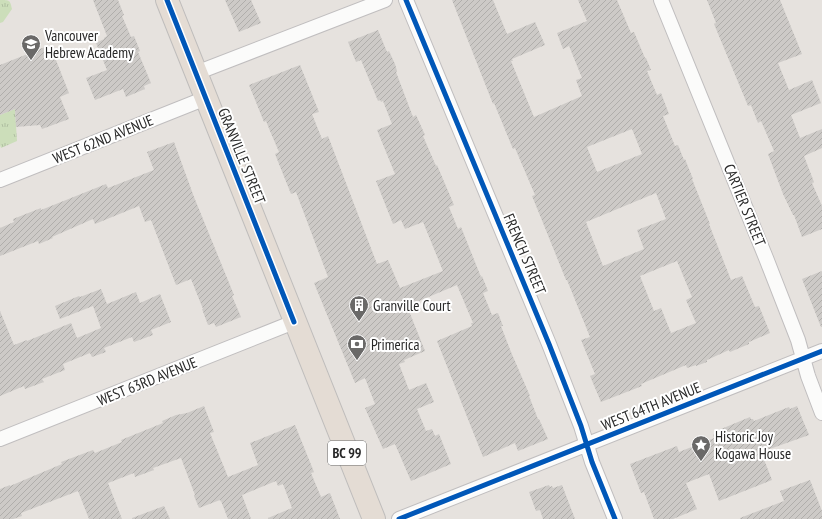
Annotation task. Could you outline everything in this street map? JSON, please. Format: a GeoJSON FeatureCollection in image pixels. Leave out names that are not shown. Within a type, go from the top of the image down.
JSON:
{"type":"FeatureCollection","features":[{"type":"Feature","properties":{"kind":"highway","name":"GRANVILLE STREET"},"geometry":{"type":"LineString","coordinates":[[167,0],[294,322],[374,519]]}},
{"type":"Feature","properties":{"kind":"street"},"geometry":{"type":"LineString","coordinates":[[196,73],[385,0]]}},
{"type":"Feature","properties":{"kind":"street","name":"FRENCH STREET"},"geometry":{"type":"LineString","coordinates":[[406,0],[549,344],[581,426],[592,462],[615,519]]}},
{"type":"Feature","properties":{"kind":"street","name":"CARTIER STREET"},"geometry":{"type":"LineString","coordinates":[[660,0],[766,258],[798,340],[808,376],[822,413]]}},
{"type":"Feature","properties":{"kind":"street","name":"WEST 62ND AVENUE"},"geometry":{"type":"LineString","coordinates":[[0,180],[206,98]]}},
{"type":"Feature","properties":{"kind":"street","name":"WEST 63RD AVENUE"},"geometry":{"type":"LineString","coordinates":[[0,439],[294,322]]}},
{"type":"Feature","properties":{"kind":"street","name":"WEST 64TH AVENUE"},"geometry":{"type":"LineString","coordinates":[[399,519],[822,351]]}},
{"type":"Feature","properties":{"kind":"green space"},"geometry":{"type":"Polygon","coordinates":[[[0,0],[9,1],[12,9],[3,22],[0,23],[0,0]]]}},
{"type":"Feature","properties":{"kind":"green space"},"geometry":{"type":"Polygon","coordinates":[[[15,109],[17,141],[1,148],[0,115],[15,109]]]}},
{"type":"Feature","properties":{"kind":"building"},"geometry":{"type":"Polygon","coordinates":[[[93,0],[118,0],[124,15],[122,16],[131,37],[134,36],[140,51],[138,52],[151,83],[144,86],[145,89],[126,97],[123,89],[95,100],[86,78],[107,70],[96,43],[107,36],[93,0]]]}},
{"type":"Feature","properties":{"kind":"building"},"geometry":{"type":"Polygon","coordinates":[[[225,0],[251,0],[261,23],[239,32],[225,0]]]}},
{"type":"Feature","properties":{"kind":"building"},"geometry":{"type":"Polygon","coordinates":[[[452,0],[493,0],[507,34],[535,22],[545,45],[512,59],[513,61],[511,61],[534,117],[582,96],[576,80],[582,78],[569,46],[563,49],[557,33],[587,21],[578,0],[617,0],[631,33],[634,32],[646,58],[651,70],[647,71],[657,95],[661,93],[669,114],[663,116],[675,146],[678,145],[684,160],[685,159],[731,280],[742,276],[755,307],[759,306],[770,333],[749,342],[749,344],[730,352],[729,350],[707,360],[707,362],[687,368],[686,365],[641,384],[642,386],[601,402],[590,376],[595,374],[581,340],[590,337],[532,196],[535,195],[515,148],[513,149],[494,103],[493,104],[452,0]],[[632,129],[587,147],[597,172],[642,154],[632,129]],[[656,193],[586,222],[603,266],[644,249],[637,230],[666,219],[656,193]],[[677,261],[640,276],[654,311],[661,308],[671,333],[696,323],[686,300],[692,297],[677,261]]]}},
{"type":"Feature","properties":{"kind":"building"},"geometry":{"type":"Polygon","coordinates":[[[707,0],[780,0],[802,54],[778,63],[789,90],[812,80],[821,103],[791,115],[800,138],[822,129],[822,148],[804,156],[814,182],[812,183],[822,206],[822,229],[802,237],[794,215],[783,194],[768,154],[774,151],[761,121],[758,123],[751,105],[748,106],[714,24],[716,23],[707,0]]]}},
{"type":"Feature","properties":{"kind":"building"},"geometry":{"type":"Polygon","coordinates":[[[378,30],[387,52],[389,51],[395,64],[396,72],[413,117],[416,115],[425,135],[423,136],[454,205],[449,207],[458,229],[461,227],[488,291],[483,293],[492,315],[498,313],[503,326],[501,326],[511,352],[538,419],[548,439],[518,451],[515,443],[483,457],[437,341],[472,326],[471,323],[473,323],[457,285],[407,306],[425,351],[404,360],[405,362],[399,364],[409,390],[426,383],[434,402],[417,409],[426,431],[432,429],[435,436],[439,434],[451,464],[411,481],[395,444],[383,449],[365,408],[375,404],[365,378],[355,383],[314,283],[328,277],[296,192],[291,194],[275,154],[279,152],[266,121],[264,122],[249,85],[300,65],[319,112],[312,114],[322,139],[328,136],[377,264],[388,260],[400,288],[443,271],[423,222],[405,229],[401,220],[393,224],[376,181],[395,174],[377,130],[392,124],[383,101],[378,101],[361,60],[356,62],[348,42],[378,30]]]}},
{"type":"Feature","properties":{"kind":"building"},"geometry":{"type":"Polygon","coordinates":[[[50,45],[69,93],[60,97],[69,119],[42,129],[40,125],[16,127],[15,109],[0,115],[0,65],[50,45]]]}},
{"type":"Feature","properties":{"kind":"building"},"geometry":{"type":"Polygon","coordinates":[[[174,142],[194,197],[234,295],[232,296],[241,317],[216,327],[214,323],[208,325],[191,279],[176,285],[151,220],[145,222],[139,206],[95,224],[93,219],[39,244],[38,241],[0,256],[0,228],[14,222],[13,219],[41,208],[41,210],[106,184],[108,188],[154,170],[147,152],[174,142]]]}},
{"type":"Feature","properties":{"kind":"building"},"geometry":{"type":"Polygon","coordinates":[[[822,271],[822,327],[821,327],[802,279],[822,271]]]}},
{"type":"Feature","properties":{"kind":"building"},"geometry":{"type":"Polygon","coordinates":[[[101,289],[107,304],[136,292],[140,303],[160,294],[171,322],[151,330],[153,335],[134,342],[132,337],[104,348],[106,352],[92,357],[90,353],[63,364],[65,370],[42,379],[44,382],[25,389],[24,386],[0,396],[0,311],[14,345],[71,323],[77,338],[101,328],[93,306],[60,319],[55,306],[101,289]]]}},
{"type":"Feature","properties":{"kind":"building"},"geometry":{"type":"Polygon","coordinates":[[[204,406],[214,432],[210,433],[228,477],[258,465],[250,443],[295,425],[314,472],[311,473],[321,497],[330,493],[340,519],[268,519],[292,508],[283,484],[278,486],[276,481],[242,495],[251,519],[228,519],[220,500],[199,508],[181,458],[153,468],[154,470],[135,477],[134,473],[108,483],[122,519],[89,519],[78,491],[21,513],[22,516],[13,519],[0,519],[0,489],[62,464],[61,462],[93,450],[95,453],[122,442],[121,440],[163,423],[162,421],[204,406]]]}},
{"type":"Feature","properties":{"kind":"building"},"geometry":{"type":"Polygon","coordinates":[[[797,406],[809,435],[761,452],[772,480],[719,501],[709,474],[686,483],[697,509],[673,519],[654,519],[644,492],[641,493],[630,464],[677,446],[679,452],[714,438],[714,432],[750,417],[754,421],[789,407],[790,409],[797,406]]]}},
{"type":"Feature","properties":{"kind":"building"},"geometry":{"type":"Polygon","coordinates":[[[810,480],[822,511],[822,519],[740,519],[784,501],[780,491],[810,480]]]}},
{"type":"Feature","properties":{"kind":"building"},"geometry":{"type":"Polygon","coordinates":[[[549,485],[553,488],[562,485],[575,519],[543,519],[540,510],[536,511],[529,492],[549,485]]]}},
{"type":"Feature","properties":{"kind":"building"},"geometry":{"type":"Polygon","coordinates":[[[164,506],[170,519],[132,519],[132,518],[164,506]]]}},
{"type":"Feature","properties":{"kind":"cycle path"},"geometry":{"type":"LineString","coordinates":[[167,0],[294,322]]}},
{"type":"Feature","properties":{"kind":"cycle path"},"geometry":{"type":"LineString","coordinates":[[406,0],[549,344],[581,426],[592,462],[615,519]]}},
{"type":"Feature","properties":{"kind":"cycle path"},"geometry":{"type":"LineString","coordinates":[[399,519],[822,351]]}},
{"type":"Feature","properties":{"kind":"place","name":"Vancouver Hebrew Academy"},"geometry":{"type":"Point","coordinates":[31,61]}},
{"type":"Feature","properties":{"kind":"place","name":"Granville Court"},"geometry":{"type":"Point","coordinates":[359,322]}},
{"type":"Feature","properties":{"kind":"place","name":"Primerica"},"geometry":{"type":"Point","coordinates":[357,361]}},
{"type":"Feature","properties":{"kind":"place","name":"Historic Joy Kogawa House"},"geometry":{"type":"Point","coordinates":[701,462]}}]}
